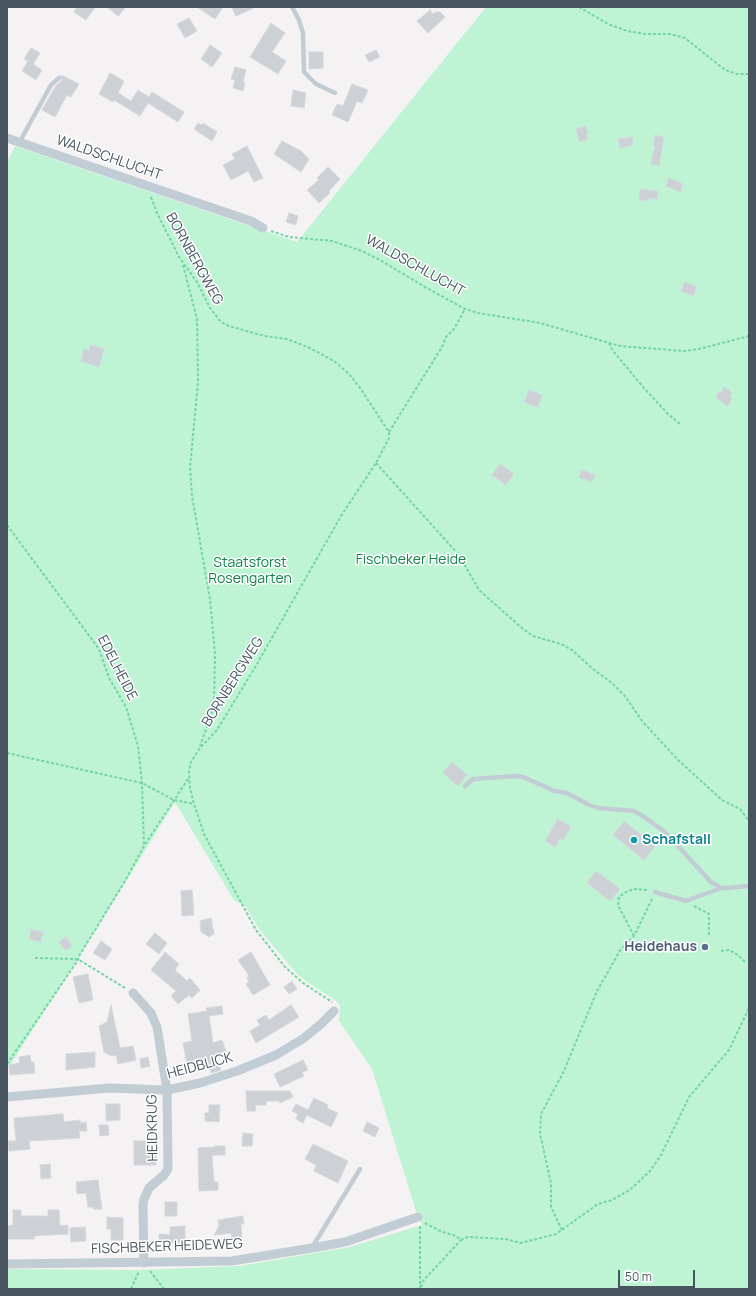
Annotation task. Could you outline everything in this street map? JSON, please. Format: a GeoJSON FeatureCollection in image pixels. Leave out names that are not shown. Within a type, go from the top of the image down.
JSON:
{"type":"FeatureCollection","features":[{"type":"Feature","properties":{"kind":"street","name":"WALDSCHLUCHT"},"geometry":{"type":"LineString","coordinates":[[7,138],[251,221],[263,228]]}},
{"type":"Feature","properties":{"kind":"street","name":"HEIDKRUG"},"geometry":{"type":"LineString","coordinates":[[133,993],[151,1013],[157,1027],[167,1090],[168,1169],[164,1175],[149,1188],[144,1198],[144,1263]]}},
{"type":"Feature","properties":{"kind":"street","name":"HEIDBLICK"},"geometry":{"type":"LineString","coordinates":[[7,1097],[108,1088],[167,1090],[200,1083],[276,1055],[304,1038],[321,1024],[334,1010]]}},
{"type":"Feature","properties":{"kind":"street","name":"FISCHBEKER HEIDEWEG"},"geometry":{"type":"LineString","coordinates":[[7,1264],[232,1261],[345,1242],[418,1217]]}},
{"type":"Feature","properties":{"kind":"lane"},"geometry":{"type":"LineString","coordinates":[[292,7],[303,32],[304,72],[316,84],[335,94]]}},
{"type":"Feature","properties":{"kind":"lane"},"geometry":{"type":"LineString","coordinates":[[19,142],[51,85],[59,78]]}},
{"type":"Feature","properties":{"kind":"lane"},"geometry":{"type":"LineString","coordinates":[[465,786],[474,779],[516,776],[523,777],[598,808],[634,811],[666,833],[711,882],[722,888]]}},
{"type":"Feature","properties":{"kind":"lane"},"geometry":{"type":"LineString","coordinates":[[655,892],[686,901],[722,888],[749,886]]}},
{"type":"Feature","properties":{"kind":"lane"},"geometry":{"type":"LineString","coordinates":[[312,1248],[360,1169]]}},
{"type":"Feature","properties":{"kind":"path"},"geometry":{"type":"LineString","coordinates":[[579,7],[608,24],[627,31],[645,34],[670,34],[685,38],[726,70],[737,74],[749,74]]}},
{"type":"Feature","properties":{"kind":"path","name":"BORNBERGWEG"},"geometry":{"type":"LineString","coordinates":[[147,186],[157,213],[182,262],[197,282],[210,308],[221,322],[229,326],[264,336],[288,338],[334,361],[349,374],[360,388],[389,432]]}},
{"type":"Feature","properties":{"kind":"path","name":"WALDSCHLUCHT"},"geometry":{"type":"LineString","coordinates":[[263,228],[282,235],[332,241],[362,251],[465,309],[478,313],[540,323],[609,343],[635,347],[684,351],[699,349],[749,336]]}},
{"type":"Feature","properties":{"kind":"path"},"geometry":{"type":"LineString","coordinates":[[182,262],[197,319],[198,382],[190,468],[192,496],[210,599],[215,654],[214,707],[200,748]]}},
{"type":"Feature","properties":{"kind":"path","name":"BORNBERGWEG"},"geometry":{"type":"LineString","coordinates":[[7,1064],[78,960],[144,846],[189,778],[191,762],[200,748],[217,730],[258,664],[341,516],[376,463],[389,438],[389,432],[442,347],[446,337],[454,329],[465,309]]}},
{"type":"Feature","properties":{"kind":"path"},"geometry":{"type":"LineString","coordinates":[[609,343],[613,351],[644,388],[668,414],[680,424]]}},
{"type":"Feature","properties":{"kind":"path"},"geometry":{"type":"LineString","coordinates":[[376,463],[459,555],[468,568],[472,579],[479,590],[533,636],[561,644],[572,650],[593,669],[612,683],[624,695],[643,722],[678,760],[722,800],[740,809],[749,821]]}},
{"type":"Feature","properties":{"kind":"path","name":"EDELHEIDE"},"geometry":{"type":"LineString","coordinates":[[7,525],[99,649],[109,678],[126,707],[138,746],[142,783],[144,846]]}},
{"type":"Feature","properties":{"kind":"path"},"geometry":{"type":"LineString","coordinates":[[7,753],[142,783],[174,800],[194,804]]}},
{"type":"Feature","properties":{"kind":"path"},"geometry":{"type":"LineString","coordinates":[[189,778],[194,804],[204,834],[256,930],[285,967],[303,983],[331,1000],[334,1010]]}},
{"type":"Feature","properties":{"kind":"path"},"geometry":{"type":"LineString","coordinates":[[562,1230],[551,1207],[551,1183],[540,1134],[541,1114],[563,1074],[597,991],[621,949],[634,936],[655,892],[643,889],[634,889],[619,897],[618,905],[634,936]]}},
{"type":"Feature","properties":{"kind":"path"},"geometry":{"type":"LineString","coordinates":[[686,901],[709,914],[709,936]]}},
{"type":"Feature","properties":{"kind":"path"},"geometry":{"type":"LineString","coordinates":[[722,951],[729,950],[738,954],[745,962]]}},
{"type":"Feature","properties":{"kind":"path"},"geometry":{"type":"LineString","coordinates":[[35,958],[78,960],[133,993]]}},
{"type":"Feature","properties":{"kind":"path"},"geometry":{"type":"LineString","coordinates":[[420,1289],[423,1281],[461,1240],[468,1237],[505,1239],[521,1243],[556,1234],[598,1204],[612,1200],[631,1188],[650,1171],[661,1155],[689,1097],[729,1050],[749,1008]]}},
{"type":"Feature","properties":{"kind":"path"},"geometry":{"type":"LineString","coordinates":[[420,1289],[420,1222],[456,1236],[461,1240]]}},
{"type":"Feature","properties":{"kind":"path"},"geometry":{"type":"LineString","coordinates":[[131,1289],[144,1263],[164,1289]]}},
{"type":"Feature","properties":{"kind":"green space","name":"Staatsforst Rosengarten"},"geometry":{"type":"Polygon","coordinates":[[[486,7],[749,7],[749,1289],[7,1289],[7,1269],[140,1270],[240,1266],[350,1247],[422,1225],[416,1211],[372,1069],[339,1021],[340,1006],[335,1000],[297,974],[259,929],[246,907],[234,900],[175,802],[7,1070],[7,163],[15,146],[297,242],[486,7]]]}},
{"type":"Feature","properties":{"kind":"building"},"geometry":{"type":"Polygon","coordinates":[[[77,7],[95,7],[86,20],[74,12],[77,7]]]}},
{"type":"Feature","properties":{"kind":"building"},"geometry":{"type":"Polygon","coordinates":[[[107,7],[126,7],[118,16],[107,7]]]}},
{"type":"Feature","properties":{"kind":"building"},"geometry":{"type":"Polygon","coordinates":[[[197,7],[223,7],[215,19],[197,7]]]}},
{"type":"Feature","properties":{"kind":"building"},"geometry":{"type":"Polygon","coordinates":[[[232,7],[256,7],[236,16],[232,7]]]}},
{"type":"Feature","properties":{"kind":"building"},"geometry":{"type":"Polygon","coordinates":[[[430,10],[433,14],[440,12],[445,17],[428,33],[417,21],[430,10]]]}},
{"type":"Feature","properties":{"kind":"building"},"geometry":{"type":"Polygon","coordinates":[[[189,18],[197,31],[185,38],[177,24],[189,18]]]}},
{"type":"Feature","properties":{"kind":"building"},"geometry":{"type":"Polygon","coordinates":[[[271,23],[285,33],[272,52],[286,61],[278,74],[250,57],[271,23]]]}},
{"type":"Feature","properties":{"kind":"building"},"geometry":{"type":"Polygon","coordinates":[[[210,45],[222,53],[212,67],[201,59],[210,45]]]}},
{"type":"Feature","properties":{"kind":"building"},"geometry":{"type":"Polygon","coordinates":[[[31,48],[40,53],[33,64],[42,70],[36,80],[22,71],[28,61],[24,59],[31,48]]]}},
{"type":"Feature","properties":{"kind":"building"},"geometry":{"type":"Polygon","coordinates":[[[376,50],[380,57],[369,62],[365,55],[376,50]]]}},
{"type":"Feature","properties":{"kind":"building"},"geometry":{"type":"Polygon","coordinates":[[[309,52],[323,52],[323,68],[309,69],[309,52]]]}},
{"type":"Feature","properties":{"kind":"building"},"geometry":{"type":"Polygon","coordinates":[[[235,67],[246,70],[243,82],[245,83],[243,91],[233,88],[235,80],[231,79],[235,67]]]}},
{"type":"Feature","properties":{"kind":"building"},"geometry":{"type":"Polygon","coordinates":[[[110,73],[124,81],[118,93],[131,101],[138,90],[149,97],[152,92],[184,112],[178,122],[148,103],[140,116],[114,100],[113,102],[99,94],[110,73]]]}},
{"type":"Feature","properties":{"kind":"building"},"geometry":{"type":"Polygon","coordinates":[[[61,75],[79,84],[71,97],[67,95],[55,117],[42,110],[55,87],[62,80],[61,75]]]}},
{"type":"Feature","properties":{"kind":"building"},"geometry":{"type":"Polygon","coordinates":[[[352,84],[368,90],[362,103],[357,101],[348,122],[332,115],[337,104],[343,106],[352,84]]]}},
{"type":"Feature","properties":{"kind":"building"},"geometry":{"type":"Polygon","coordinates":[[[293,90],[306,93],[304,108],[291,106],[293,90]]]}},
{"type":"Feature","properties":{"kind":"building"},"geometry":{"type":"Polygon","coordinates":[[[198,123],[202,125],[203,123],[217,132],[212,141],[194,129],[198,123]]]}},
{"type":"Feature","properties":{"kind":"building"},"geometry":{"type":"Polygon","coordinates":[[[586,126],[588,134],[586,134],[588,139],[579,142],[576,129],[586,126]]]}},
{"type":"Feature","properties":{"kind":"building"},"geometry":{"type":"Polygon","coordinates":[[[655,135],[664,137],[659,166],[651,164],[655,146],[653,146],[655,135]]]}},
{"type":"Feature","properties":{"kind":"building"},"geometry":{"type":"Polygon","coordinates":[[[632,137],[633,145],[620,148],[618,139],[632,137]]]}},
{"type":"Feature","properties":{"kind":"building"},"geometry":{"type":"Polygon","coordinates":[[[282,141],[301,151],[309,159],[301,172],[274,154],[282,141]]]}},
{"type":"Feature","properties":{"kind":"building"},"geometry":{"type":"Polygon","coordinates":[[[247,146],[263,178],[254,182],[248,171],[231,180],[223,165],[235,159],[232,154],[247,146]]]}},
{"type":"Feature","properties":{"kind":"building"},"geometry":{"type":"Polygon","coordinates":[[[328,167],[340,179],[329,191],[330,193],[319,203],[307,190],[319,180],[317,178],[328,167]]]}},
{"type":"Feature","properties":{"kind":"building"},"geometry":{"type":"Polygon","coordinates":[[[669,178],[683,184],[680,192],[666,186],[669,178]]]}},
{"type":"Feature","properties":{"kind":"building"},"geometry":{"type":"Polygon","coordinates":[[[640,189],[658,191],[657,199],[648,198],[648,201],[639,200],[640,189]]]}},
{"type":"Feature","properties":{"kind":"building"},"geometry":{"type":"Polygon","coordinates":[[[289,213],[298,216],[296,225],[286,222],[289,213]]]}},
{"type":"Feature","properties":{"kind":"building"},"geometry":{"type":"Polygon","coordinates":[[[685,282],[697,287],[693,296],[681,291],[685,282]]]}},
{"type":"Feature","properties":{"kind":"building"},"geometry":{"type":"Polygon","coordinates":[[[91,345],[104,349],[99,367],[81,361],[84,349],[89,351],[91,345]]]}},
{"type":"Feature","properties":{"kind":"building"},"geometry":{"type":"Polygon","coordinates":[[[724,387],[732,392],[730,396],[732,398],[728,406],[716,398],[719,391],[722,392],[724,387]]]}},
{"type":"Feature","properties":{"kind":"building"},"geometry":{"type":"Polygon","coordinates":[[[529,390],[542,395],[538,407],[524,402],[529,390]]]}},
{"type":"Feature","properties":{"kind":"building"},"geometry":{"type":"Polygon","coordinates":[[[500,464],[514,474],[506,485],[492,475],[500,464]]]}},
{"type":"Feature","properties":{"kind":"building"},"geometry":{"type":"Polygon","coordinates":[[[582,470],[595,475],[592,482],[579,477],[582,470]]]}},
{"type":"Feature","properties":{"kind":"building"},"geometry":{"type":"Polygon","coordinates":[[[452,762],[467,775],[458,786],[443,773],[452,762]]]}},
{"type":"Feature","properties":{"kind":"building"},"geometry":{"type":"Polygon","coordinates":[[[558,819],[571,827],[563,840],[560,838],[555,847],[545,841],[558,819]]]}},
{"type":"Feature","properties":{"kind":"building","name":"Schafstall"},"geometry":{"type":"Polygon","coordinates":[[[624,821],[655,846],[644,860],[613,835],[624,821]]]}},
{"type":"Feature","properties":{"kind":"building"},"geometry":{"type":"Polygon","coordinates":[[[596,871],[620,889],[610,901],[587,883],[596,871]]]}},
{"type":"Feature","properties":{"kind":"building"},"geometry":{"type":"Polygon","coordinates":[[[192,890],[194,915],[182,916],[181,891],[192,890]]]}},
{"type":"Feature","properties":{"kind":"building"},"geometry":{"type":"Polygon","coordinates":[[[211,918],[214,934],[209,937],[201,932],[200,921],[211,918]]]}},
{"type":"Feature","properties":{"kind":"building"},"geometry":{"type":"Polygon","coordinates":[[[31,930],[43,932],[41,942],[29,939],[31,930]]]}},
{"type":"Feature","properties":{"kind":"building"},"geometry":{"type":"Polygon","coordinates":[[[155,933],[167,943],[159,954],[146,944],[155,933]]]}},
{"type":"Feature","properties":{"kind":"building"},"geometry":{"type":"Polygon","coordinates":[[[66,937],[72,946],[65,950],[59,942],[66,937]]]}},
{"type":"Feature","properties":{"kind":"building"},"geometry":{"type":"Polygon","coordinates":[[[101,941],[112,949],[105,960],[93,953],[101,941]]]}},
{"type":"Feature","properties":{"kind":"building"},"geometry":{"type":"Polygon","coordinates":[[[165,952],[179,964],[175,970],[187,981],[190,978],[200,990],[192,998],[189,995],[178,1004],[171,996],[176,991],[151,970],[165,952]]]}},
{"type":"Feature","properties":{"kind":"building"},"geometry":{"type":"Polygon","coordinates":[[[251,952],[270,985],[253,995],[246,984],[249,982],[247,978],[248,974],[238,960],[251,952]]]}},
{"type":"Feature","properties":{"kind":"building"},"geometry":{"type":"Polygon","coordinates":[[[88,974],[93,1000],[79,1003],[73,977],[88,974]]]}},
{"type":"Feature","properties":{"kind":"building"},"geometry":{"type":"Polygon","coordinates":[[[292,981],[297,989],[289,994],[284,987],[292,981]]]}},
{"type":"Feature","properties":{"kind":"building"},"geometry":{"type":"Polygon","coordinates":[[[111,1005],[120,1048],[133,1046],[136,1060],[118,1064],[116,1055],[111,1056],[104,1052],[99,1026],[107,1022],[111,1005]]]}},
{"type":"Feature","properties":{"kind":"building"},"geometry":{"type":"Polygon","coordinates":[[[291,1005],[299,1017],[256,1043],[250,1031],[260,1025],[257,1020],[266,1015],[269,1020],[291,1005]]]}},
{"type":"Feature","properties":{"kind":"building"},"geometry":{"type":"Polygon","coordinates":[[[222,1006],[223,1014],[209,1016],[213,1043],[222,1040],[226,1051],[215,1055],[221,1070],[211,1073],[206,1060],[187,1064],[183,1043],[192,1041],[188,1014],[207,1011],[206,1008],[222,1006]]]}},
{"type":"Feature","properties":{"kind":"building"},"geometry":{"type":"Polygon","coordinates":[[[95,1052],[95,1067],[66,1070],[66,1054],[95,1052]]]}},
{"type":"Feature","properties":{"kind":"building"},"geometry":{"type":"Polygon","coordinates":[[[30,1055],[31,1062],[34,1062],[35,1073],[10,1075],[9,1065],[20,1063],[19,1057],[30,1055]]]}},
{"type":"Feature","properties":{"kind":"building"},"geometry":{"type":"Polygon","coordinates":[[[148,1057],[150,1066],[141,1068],[140,1059],[148,1057]]]}},
{"type":"Feature","properties":{"kind":"building"},"geometry":{"type":"Polygon","coordinates":[[[303,1060],[308,1070],[302,1072],[304,1076],[280,1087],[274,1074],[303,1060]]]}},
{"type":"Feature","properties":{"kind":"building"},"geometry":{"type":"Polygon","coordinates":[[[246,1091],[290,1091],[293,1097],[280,1103],[279,1101],[266,1101],[266,1105],[255,1105],[256,1111],[247,1111],[246,1091]]]}},
{"type":"Feature","properties":{"kind":"building"},"geometry":{"type":"Polygon","coordinates":[[[314,1098],[328,1105],[327,1108],[338,1113],[331,1127],[307,1115],[303,1123],[296,1119],[298,1114],[292,1111],[296,1104],[308,1110],[314,1098]]]}},
{"type":"Feature","properties":{"kind":"building"},"geometry":{"type":"Polygon","coordinates":[[[106,1104],[120,1104],[120,1120],[106,1121],[106,1104]]]}},
{"type":"Feature","properties":{"kind":"building"},"geometry":{"type":"Polygon","coordinates":[[[209,1105],[220,1105],[219,1122],[205,1121],[205,1113],[209,1113],[209,1105]]]}},
{"type":"Feature","properties":{"kind":"building"},"geometry":{"type":"Polygon","coordinates":[[[63,1114],[64,1122],[80,1120],[80,1123],[86,1122],[87,1131],[79,1131],[80,1138],[29,1141],[30,1149],[9,1151],[8,1141],[16,1141],[14,1118],[63,1114]]]}},
{"type":"Feature","properties":{"kind":"building"},"geometry":{"type":"Polygon","coordinates":[[[367,1122],[379,1128],[375,1137],[363,1131],[367,1122]]]}},
{"type":"Feature","properties":{"kind":"building"},"geometry":{"type":"Polygon","coordinates":[[[99,1125],[108,1125],[109,1135],[100,1136],[99,1125]]]}},
{"type":"Feature","properties":{"kind":"building"},"geometry":{"type":"Polygon","coordinates":[[[243,1133],[253,1134],[252,1146],[242,1146],[243,1133]]]}},
{"type":"Feature","properties":{"kind":"building"},"geometry":{"type":"Polygon","coordinates":[[[134,1141],[149,1141],[149,1152],[156,1152],[156,1165],[134,1165],[134,1141]]]}},
{"type":"Feature","properties":{"kind":"building"},"geometry":{"type":"Polygon","coordinates":[[[313,1144],[348,1161],[338,1183],[314,1171],[316,1165],[305,1159],[313,1144]]]}},
{"type":"Feature","properties":{"kind":"building"},"geometry":{"type":"Polygon","coordinates":[[[225,1146],[225,1155],[212,1155],[214,1182],[218,1182],[218,1190],[199,1191],[198,1148],[225,1146]]]}},
{"type":"Feature","properties":{"kind":"building"},"geometry":{"type":"Polygon","coordinates":[[[50,1164],[51,1178],[41,1179],[40,1165],[50,1164]]]}},
{"type":"Feature","properties":{"kind":"building"},"geometry":{"type":"Polygon","coordinates":[[[98,1180],[102,1209],[93,1209],[93,1207],[88,1207],[86,1193],[77,1194],[76,1182],[98,1180]]]}},
{"type":"Feature","properties":{"kind":"building"},"geometry":{"type":"Polygon","coordinates":[[[165,1202],[177,1202],[177,1216],[165,1216],[165,1202]]]}},
{"type":"Feature","properties":{"kind":"building"},"geometry":{"type":"Polygon","coordinates":[[[13,1210],[21,1210],[21,1216],[48,1216],[48,1210],[59,1210],[60,1226],[68,1225],[68,1234],[34,1236],[34,1239],[7,1239],[7,1226],[13,1225],[13,1210]]]}},
{"type":"Feature","properties":{"kind":"building"},"geometry":{"type":"Polygon","coordinates":[[[243,1216],[244,1224],[241,1224],[242,1238],[232,1240],[231,1233],[214,1235],[219,1226],[218,1220],[243,1216]]]}},
{"type":"Feature","properties":{"kind":"building"},"geometry":{"type":"Polygon","coordinates":[[[107,1217],[123,1218],[123,1240],[111,1240],[111,1229],[107,1229],[107,1217]]]}},
{"type":"Feature","properties":{"kind":"building"},"geometry":{"type":"Polygon","coordinates":[[[185,1226],[185,1243],[159,1243],[159,1234],[170,1235],[170,1227],[185,1226]]]}},
{"type":"Feature","properties":{"kind":"building"},"geometry":{"type":"Polygon","coordinates":[[[85,1227],[86,1241],[71,1242],[70,1228],[85,1227]]]}},
{"type":"Feature","properties":{"kind":"place","name":"Schafstall"},"geometry":{"type":"Point","coordinates":[634,840]}},
{"type":"Feature","properties":{"kind":"place","name":"Heidehaus"},"geometry":{"type":"Point","coordinates":[705,947]}},
{"type":"Feature","properties":{"kind":"park label","name":"Fischbeker Heide"},"geometry":{"type":"Point","coordinates":[411,560]}}]}
